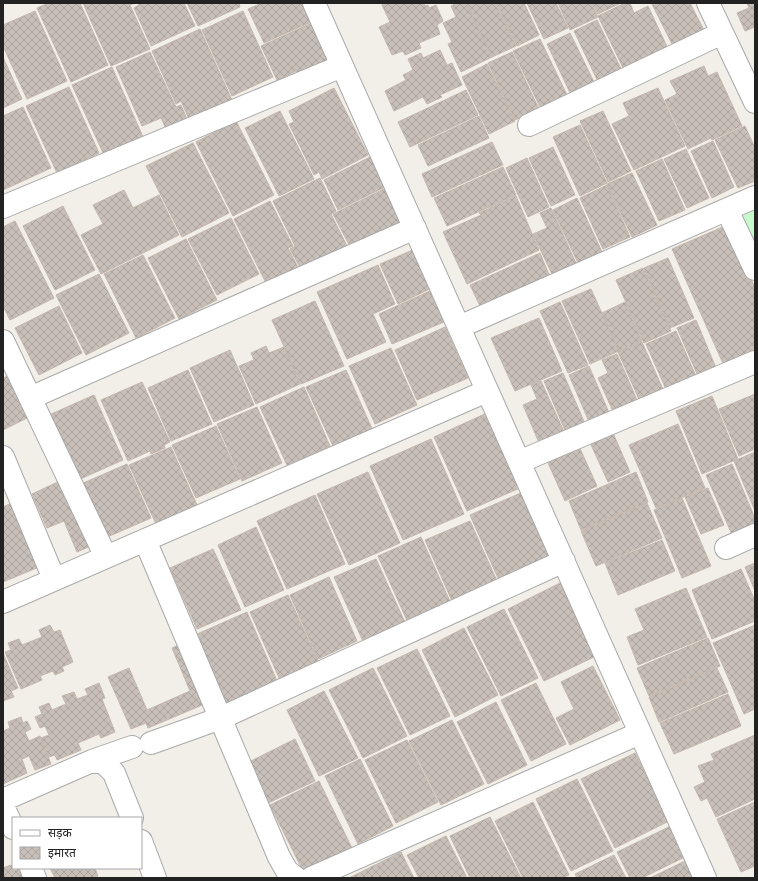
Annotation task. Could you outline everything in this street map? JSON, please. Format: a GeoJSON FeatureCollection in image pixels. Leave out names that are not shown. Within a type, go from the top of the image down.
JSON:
{"type":"FeatureCollection","features":[{"type":"Feature","properties":{"kind":"street"},"geometry":{"type":"LineString","coordinates":[[314,3],[705,878]]}},
{"type":"Feature","properties":{"kind":"street"},"geometry":{"type":"LineString","coordinates":[[708,3],[755,102]]}},
{"type":"Feature","properties":{"kind":"street"},"geometry":{"type":"LineString","coordinates":[[529,125],[722,33]]}},
{"type":"Feature","properties":{"kind":"street"},"geometry":{"type":"LineString","coordinates":[[3,206],[342,66]]}},
{"type":"Feature","properties":{"kind":"street"},"geometry":{"type":"LineString","coordinates":[[459,327],[755,197]]}},
{"type":"Feature","properties":{"kind":"street"},"geometry":{"type":"LineString","coordinates":[[728,210],[755,269]]}},
{"type":"Feature","properties":{"kind":"street"},"geometry":{"type":"LineString","coordinates":[[30,398],[415,228]]}},
{"type":"Feature","properties":{"kind":"street"},"geometry":{"type":"LineString","coordinates":[[3,342],[106,557]]}},
{"type":"Feature","properties":{"kind":"street"},"geometry":{"type":"LineString","coordinates":[[519,462],[755,362]]}},
{"type":"Feature","properties":{"kind":"street"},"geometry":{"type":"LineString","coordinates":[[3,602],[487,391]]}},
{"type":"Feature","properties":{"kind":"street"},"geometry":{"type":"LineString","coordinates":[[3,457],[54,580]]}},
{"type":"Feature","properties":{"kind":"street"},"geometry":{"type":"LineString","coordinates":[[726,548],[755,535]]}},
{"type":"Feature","properties":{"kind":"street"},"geometry":{"type":"LineString","coordinates":[[145,540],[279,857],[287,871],[296,878]]}},
{"type":"Feature","properties":{"kind":"street"},"geometry":{"type":"LineString","coordinates":[[3,800],[92,761],[221,718],[564,561]]}},
{"type":"Feature","properties":{"kind":"street"},"geometry":{"type":"LineString","coordinates":[[311,878],[640,733]]}},
{"type":"Feature","properties":{"kind":"street"},"geometry":{"type":"LineString","coordinates":[[92,761],[104,762],[114,773],[132,817]]}},
{"type":"Feature","properties":{"kind":"street"},"geometry":{"type":"LineString","coordinates":[[3,806],[12,826]]}},
{"type":"Feature","properties":{"kind":"street"},"geometry":{"type":"LineString","coordinates":[[142,843],[156,878]]}},
{"type":"Feature","properties":{"kind":"green space"},"geometry":{"type":"Polygon","coordinates":[[[755,197],[755,269],[728,210],[755,197]]]}},
{"type":"Feature","properties":{"kind":"building"},"geometry":{"type":"Polygon","coordinates":[[[49,3],[80,3],[108,65],[71,82],[37,8],[49,3]]]}},
{"type":"Feature","properties":{"kind":"building"},"geometry":{"type":"Polygon","coordinates":[[[83,3],[135,3],[130,5],[150,49],[111,66],[83,3]]]}},
{"type":"Feature","properties":{"kind":"building"},"geometry":{"type":"Polygon","coordinates":[[[139,3],[184,3],[195,26],[151,46],[134,8],[139,5],[139,3]]]}},
{"type":"Feature","properties":{"kind":"building"},"geometry":{"type":"Polygon","coordinates":[[[187,3],[239,3],[240,7],[198,26],[187,3]]]}},
{"type":"Feature","properties":{"kind":"building"},"geometry":{"type":"Polygon","coordinates":[[[262,3],[302,3],[311,22],[264,43],[248,9],[262,3]]]}},
{"type":"Feature","properties":{"kind":"building"},"geometry":{"type":"Polygon","coordinates":[[[386,3],[424,3],[425,6],[428,5],[429,8],[436,5],[443,21],[437,25],[440,34],[419,43],[421,48],[405,55],[403,51],[392,55],[379,27],[390,22],[382,5],[386,3]]]}},
{"type":"Feature","properties":{"kind":"building"},"geometry":{"type":"Polygon","coordinates":[[[457,3],[466,3],[492,57],[461,72],[448,44],[452,42],[443,23],[456,17],[451,6],[457,3]]]}},
{"type":"Feature","properties":{"kind":"building"},"geometry":{"type":"Polygon","coordinates":[[[466,3],[495,3],[516,46],[492,57],[466,3]]]}},
{"type":"Feature","properties":{"kind":"building"},"geometry":{"type":"Polygon","coordinates":[[[496,3],[524,3],[539,35],[517,46],[496,3]]]}},
{"type":"Feature","properties":{"kind":"building"},"geometry":{"type":"Polygon","coordinates":[[[527,3],[556,3],[568,28],[544,39],[527,3]]]}},
{"type":"Feature","properties":{"kind":"building"},"geometry":{"type":"Polygon","coordinates":[[[558,3],[591,3],[598,17],[570,30],[558,3]]]}},
{"type":"Feature","properties":{"kind":"building"},"geometry":{"type":"Polygon","coordinates":[[[592,3],[621,3],[598,14],[592,3]]]}},
{"type":"Feature","properties":{"kind":"building"},"geometry":{"type":"Polygon","coordinates":[[[625,3],[630,3],[634,13],[648,6],[670,53],[626,74],[598,16],[625,3]]]}},
{"type":"Feature","properties":{"kind":"building"},"geometry":{"type":"Polygon","coordinates":[[[690,3],[707,36],[676,52],[652,4],[690,3]]]}},
{"type":"Feature","properties":{"kind":"building"},"geometry":{"type":"Polygon","coordinates":[[[747,3],[755,3],[755,27],[745,31],[737,13],[749,8],[747,3]]]}},
{"type":"Feature","properties":{"kind":"building"},"geometry":{"type":"Polygon","coordinates":[[[35,11],[67,81],[27,99],[3,46],[3,25],[35,11]]]}},
{"type":"Feature","properties":{"kind":"building"},"geometry":{"type":"Polygon","coordinates":[[[243,11],[273,77],[232,96],[202,30],[243,11]]]}},
{"type":"Feature","properties":{"kind":"building"},"geometry":{"type":"Polygon","coordinates":[[[597,20],[625,77],[601,88],[574,31],[597,20]]]}},
{"type":"Feature","properties":{"kind":"building"},"geometry":{"type":"Polygon","coordinates":[[[314,22],[332,61],[298,76],[296,71],[277,80],[261,46],[314,22]]]}},
{"type":"Feature","properties":{"kind":"building"},"geometry":{"type":"Polygon","coordinates":[[[200,29],[232,100],[189,119],[181,101],[176,104],[152,51],[200,29]]]}},
{"type":"Feature","properties":{"kind":"building"},"geometry":{"type":"Polygon","coordinates":[[[570,33],[596,86],[572,97],[547,44],[570,33]]]}},
{"type":"Feature","properties":{"kind":"building"},"geometry":{"type":"Polygon","coordinates":[[[540,39],[567,95],[540,107],[513,51],[540,39]]]}},
{"type":"Feature","properties":{"kind":"building"},"geometry":{"type":"Polygon","coordinates":[[[440,50],[447,65],[452,63],[462,85],[440,95],[442,97],[427,104],[423,97],[394,111],[385,91],[406,80],[403,75],[413,70],[408,59],[421,53],[423,58],[440,50]]]}},
{"type":"Feature","properties":{"kind":"building"},"geometry":{"type":"Polygon","coordinates":[[[150,52],[176,107],[181,105],[189,124],[168,133],[161,118],[142,126],[116,67],[150,52]]]}},
{"type":"Feature","properties":{"kind":"building"},"geometry":{"type":"Polygon","coordinates":[[[512,52],[539,109],[515,120],[488,63],[512,52]]]}},
{"type":"Feature","properties":{"kind":"building"},"geometry":{"type":"Polygon","coordinates":[[[3,57],[22,99],[3,108],[3,57]]]}},
{"type":"Feature","properties":{"kind":"building"},"geometry":{"type":"Polygon","coordinates":[[[487,64],[515,121],[489,134],[462,77],[487,64]]]}},
{"type":"Feature","properties":{"kind":"building"},"geometry":{"type":"Polygon","coordinates":[[[704,66],[708,76],[717,72],[742,126],[688,149],[665,100],[677,94],[670,81],[704,66]]]}},
{"type":"Feature","properties":{"kind":"building"},"geometry":{"type":"Polygon","coordinates":[[[112,67],[143,137],[104,155],[72,85],[112,67]]]}},
{"type":"Feature","properties":{"kind":"building"},"geometry":{"type":"Polygon","coordinates":[[[69,87],[99,153],[57,173],[26,106],[69,87]]]}},
{"type":"Feature","properties":{"kind":"building"},"geometry":{"type":"Polygon","coordinates":[[[334,88],[368,155],[322,179],[319,172],[314,175],[289,124],[294,122],[289,111],[334,88]]]}},
{"type":"Feature","properties":{"kind":"building"},"geometry":{"type":"Polygon","coordinates":[[[658,88],[685,146],[634,170],[612,124],[629,116],[623,103],[658,88]]]}},
{"type":"Feature","properties":{"kind":"building"},"geometry":{"type":"Polygon","coordinates":[[[466,90],[478,115],[410,147],[398,122],[466,90]]]}},
{"type":"Feature","properties":{"kind":"building"},"geometry":{"type":"Polygon","coordinates":[[[23,107],[51,168],[3,190],[3,116],[23,107]]]}},
{"type":"Feature","properties":{"kind":"building"},"geometry":{"type":"Polygon","coordinates":[[[280,111],[314,179],[279,196],[245,128],[280,111]]]}},
{"type":"Feature","properties":{"kind":"building"},"geometry":{"type":"Polygon","coordinates":[[[603,111],[631,171],[608,182],[580,121],[603,111]]]}},
{"type":"Feature","properties":{"kind":"building"},"geometry":{"type":"Polygon","coordinates":[[[479,116],[489,138],[428,166],[418,145],[479,116]]]}},
{"type":"Feature","properties":{"kind":"building"},"geometry":{"type":"Polygon","coordinates":[[[236,121],[274,195],[233,216],[196,142],[236,121]]]}},
{"type":"Feature","properties":{"kind":"building"},"geometry":{"type":"Polygon","coordinates":[[[580,125],[607,183],[580,196],[553,137],[580,125]]]}},
{"type":"Feature","properties":{"kind":"building"},"geometry":{"type":"Polygon","coordinates":[[[745,126],[755,148],[755,181],[738,188],[715,140],[745,126]]]}},
{"type":"Feature","properties":{"kind":"building"},"geometry":{"type":"Polygon","coordinates":[[[713,141],[734,187],[712,198],[691,151],[713,141]]]}},
{"type":"Feature","properties":{"kind":"building"},"geometry":{"type":"Polygon","coordinates":[[[492,142],[503,165],[432,197],[422,174],[492,142]]]}},
{"type":"Feature","properties":{"kind":"building"},"geometry":{"type":"Polygon","coordinates":[[[193,143],[229,213],[182,237],[146,166],[193,143]]]}},
{"type":"Feature","properties":{"kind":"building"},"geometry":{"type":"Polygon","coordinates":[[[553,147],[575,195],[551,206],[529,158],[553,147]]]}},
{"type":"Feature","properties":{"kind":"building"},"geometry":{"type":"Polygon","coordinates":[[[686,149],[709,198],[687,208],[664,159],[686,149]]]}},
{"type":"Feature","properties":{"kind":"building"},"geometry":{"type":"Polygon","coordinates":[[[378,153],[393,183],[338,210],[324,180],[378,153]]]}},
{"type":"Feature","properties":{"kind":"building"},"geometry":{"type":"Polygon","coordinates":[[[527,158],[549,207],[528,217],[506,168],[527,158]]]}},
{"type":"Feature","properties":{"kind":"building"},"geometry":{"type":"Polygon","coordinates":[[[662,159],[685,210],[659,221],[636,171],[662,159]]]}},
{"type":"Feature","properties":{"kind":"building"},"geometry":{"type":"Polygon","coordinates":[[[503,167],[516,195],[447,226],[434,198],[503,167]]]}},
{"type":"Feature","properties":{"kind":"building"},"geometry":{"type":"Polygon","coordinates":[[[632,173],[657,225],[632,237],[607,184],[632,173]]]}},
{"type":"Feature","properties":{"kind":"building"},"geometry":{"type":"Polygon","coordinates":[[[320,178],[336,211],[331,214],[348,248],[302,271],[290,249],[295,246],[273,201],[320,178]]]}},
{"type":"Feature","properties":{"kind":"building"},"geometry":{"type":"Polygon","coordinates":[[[607,185],[630,237],[603,249],[580,198],[607,185]]]}},
{"type":"Feature","properties":{"kind":"building"},"geometry":{"type":"Polygon","coordinates":[[[386,188],[405,226],[353,252],[333,214],[386,188]]]}},
{"type":"Feature","properties":{"kind":"building"},"geometry":{"type":"Polygon","coordinates":[[[124,190],[133,208],[159,195],[179,235],[101,274],[81,235],[103,224],[93,205],[124,190]]]}},
{"type":"Feature","properties":{"kind":"building"},"geometry":{"type":"Polygon","coordinates":[[[516,196],[539,250],[467,284],[443,232],[481,215],[479,213],[516,196]]]}},
{"type":"Feature","properties":{"kind":"building"},"geometry":{"type":"Polygon","coordinates":[[[577,198],[602,252],[578,263],[553,210],[577,198]]]}},
{"type":"Feature","properties":{"kind":"building"},"geometry":{"type":"Polygon","coordinates":[[[270,201],[293,246],[288,248],[299,269],[267,285],[234,219],[270,201]]]}},
{"type":"Feature","properties":{"kind":"building"},"geometry":{"type":"Polygon","coordinates":[[[63,206],[95,270],[55,290],[23,226],[63,206]]]}},
{"type":"Feature","properties":{"kind":"building"},"geometry":{"type":"Polygon","coordinates":[[[551,208],[576,263],[552,274],[533,234],[547,228],[540,213],[551,208]]]}},
{"type":"Feature","properties":{"kind":"building"},"geometry":{"type":"Polygon","coordinates":[[[231,218],[259,274],[217,295],[188,239],[231,218]]]}},
{"type":"Feature","properties":{"kind":"building"},"geometry":{"type":"Polygon","coordinates":[[[15,221],[54,298],[10,320],[3,306],[3,227],[15,221]]]}},
{"type":"Feature","properties":{"kind":"building"},"geometry":{"type":"Polygon","coordinates":[[[727,225],[755,288],[755,354],[725,368],[672,249],[727,225]]]}},
{"type":"Feature","properties":{"kind":"building"},"geometry":{"type":"Polygon","coordinates":[[[186,239],[217,300],[179,319],[148,258],[186,239]]]}},
{"type":"Feature","properties":{"kind":"building"},"geometry":{"type":"Polygon","coordinates":[[[415,249],[432,288],[398,304],[380,264],[415,249]]]}},
{"type":"Feature","properties":{"kind":"building"},"geometry":{"type":"Polygon","coordinates":[[[540,253],[550,277],[481,308],[470,285],[540,253]]]}},
{"type":"Feature","properties":{"kind":"building"},"geometry":{"type":"Polygon","coordinates":[[[143,255],[175,318],[136,338],[104,274],[143,255]]]}},
{"type":"Feature","properties":{"kind":"building"},"geometry":{"type":"Polygon","coordinates":[[[668,258],[694,318],[670,328],[644,268],[668,258]]]}},
{"type":"Feature","properties":{"kind":"building"},"geometry":{"type":"Polygon","coordinates":[[[378,265],[395,304],[373,314],[386,342],[347,359],[317,292],[378,265]]]}},
{"type":"Feature","properties":{"kind":"building"},"geometry":{"type":"Polygon","coordinates":[[[643,268],[671,331],[644,343],[616,280],[643,268]]]}},
{"type":"Feature","properties":{"kind":"building"},"geometry":{"type":"Polygon","coordinates":[[[99,274],[129,333],[86,355],[56,295],[99,274]]]}},
{"type":"Feature","properties":{"kind":"building"},"geometry":{"type":"Polygon","coordinates":[[[591,289],[619,351],[590,364],[562,301],[591,289]]]}},
{"type":"Feature","properties":{"kind":"building"},"geometry":{"type":"Polygon","coordinates":[[[430,291],[444,322],[392,344],[379,314],[430,291]]]}},
{"type":"Feature","properties":{"kind":"building"},"geometry":{"type":"Polygon","coordinates":[[[315,301],[344,366],[301,384],[272,320],[315,301]]]}},
{"type":"Feature","properties":{"kind":"building"},"geometry":{"type":"Polygon","coordinates":[[[560,302],[588,365],[568,373],[540,311],[560,302]]]}},
{"type":"Feature","properties":{"kind":"building"},"geometry":{"type":"Polygon","coordinates":[[[625,302],[642,341],[619,351],[602,313],[625,302]]]}},
{"type":"Feature","properties":{"kind":"building"},"geometry":{"type":"Polygon","coordinates":[[[59,306],[82,353],[39,375],[15,328],[59,306]]]}},
{"type":"Feature","properties":{"kind":"building"},"geometry":{"type":"Polygon","coordinates":[[[539,318],[562,371],[515,391],[491,338],[539,318]]]}},
{"type":"Feature","properties":{"kind":"building"},"geometry":{"type":"Polygon","coordinates":[[[696,320],[719,375],[701,383],[677,328],[696,320]]]}},
{"type":"Feature","properties":{"kind":"building"},"geometry":{"type":"Polygon","coordinates":[[[445,327],[468,378],[417,400],[395,350],[445,327]]]}},
{"type":"Feature","properties":{"kind":"building"},"geometry":{"type":"Polygon","coordinates":[[[676,331],[699,383],[669,396],[646,344],[676,331]]]}},
{"type":"Feature","properties":{"kind":"building"},"geometry":{"type":"Polygon","coordinates":[[[642,342],[666,396],[642,406],[618,352],[642,342]]]}},
{"type":"Feature","properties":{"kind":"building"},"geometry":{"type":"Polygon","coordinates":[[[266,346],[269,353],[284,347],[300,384],[256,404],[239,366],[254,360],[251,353],[266,346]]]}},
{"type":"Feature","properties":{"kind":"building"},"geometry":{"type":"Polygon","coordinates":[[[391,348],[417,405],[375,424],[349,366],[391,348]]]}},
{"type":"Feature","properties":{"kind":"building"},"geometry":{"type":"Polygon","coordinates":[[[230,350],[254,405],[214,422],[190,368],[230,350]]]}},
{"type":"Feature","properties":{"kind":"building"},"geometry":{"type":"Polygon","coordinates":[[[617,354],[640,407],[616,418],[598,378],[608,373],[602,360],[617,354]]]}},
{"type":"Feature","properties":{"kind":"building"},"geometry":{"type":"Polygon","coordinates":[[[589,366],[610,415],[590,424],[569,375],[589,366]]]}},
{"type":"Feature","properties":{"kind":"building"},"geometry":{"type":"Polygon","coordinates":[[[188,370],[212,424],[171,441],[148,388],[188,370]]]}},
{"type":"Feature","properties":{"kind":"building"},"geometry":{"type":"Polygon","coordinates":[[[346,370],[373,431],[334,448],[306,387],[346,370]]]}},
{"type":"Feature","properties":{"kind":"building"},"geometry":{"type":"Polygon","coordinates":[[[563,373],[586,426],[567,435],[544,381],[563,373]]]}},
{"type":"Feature","properties":{"kind":"building"},"geometry":{"type":"Polygon","coordinates":[[[8,376],[29,417],[3,430],[3,378],[8,376]]]}},
{"type":"Feature","properties":{"kind":"building"},"geometry":{"type":"Polygon","coordinates":[[[541,381],[565,434],[540,445],[523,405],[537,399],[531,385],[541,381]]]}},
{"type":"Feature","properties":{"kind":"building"},"geometry":{"type":"Polygon","coordinates":[[[142,382],[170,442],[164,445],[165,448],[151,454],[150,451],[128,461],[101,400],[142,382]]]}},
{"type":"Feature","properties":{"kind":"building"},"geometry":{"type":"Polygon","coordinates":[[[304,387],[330,446],[287,465],[260,407],[304,387]]]}},
{"type":"Feature","properties":{"kind":"building"},"geometry":{"type":"Polygon","coordinates":[[[755,394],[755,449],[739,456],[719,409],[755,394]]]}},
{"type":"Feature","properties":{"kind":"building"},"geometry":{"type":"Polygon","coordinates":[[[94,395],[123,460],[78,480],[49,415],[94,395]]]}},
{"type":"Feature","properties":{"kind":"building"},"geometry":{"type":"Polygon","coordinates":[[[712,396],[738,459],[702,474],[676,411],[712,396]]]}},
{"type":"Feature","properties":{"kind":"building"},"geometry":{"type":"Polygon","coordinates":[[[257,407],[282,463],[242,481],[217,424],[257,407]]]}},
{"type":"Feature","properties":{"kind":"building"},"geometry":{"type":"Polygon","coordinates":[[[487,413],[520,488],[467,511],[434,437],[487,413]]]}},
{"type":"Feature","properties":{"kind":"building"},"geometry":{"type":"Polygon","coordinates":[[[678,424],[705,488],[656,508],[629,445],[678,424]]]}},
{"type":"Feature","properties":{"kind":"building"},"geometry":{"type":"Polygon","coordinates":[[[216,426],[240,479],[196,498],[172,445],[216,426]]]}},
{"type":"Feature","properties":{"kind":"building"},"geometry":{"type":"Polygon","coordinates":[[[610,426],[630,472],[608,482],[587,436],[610,426]]]}},
{"type":"Feature","properties":{"kind":"building"},"geometry":{"type":"Polygon","coordinates":[[[431,439],[464,514],[403,540],[370,466],[431,439]]]}},
{"type":"Feature","properties":{"kind":"building"},"geometry":{"type":"Polygon","coordinates":[[[577,442],[597,486],[565,501],[545,456],[577,442]]]}},
{"type":"Feature","properties":{"kind":"building"},"geometry":{"type":"Polygon","coordinates":[[[171,447],[197,505],[156,524],[129,465],[171,447]]]}},
{"type":"Feature","properties":{"kind":"building"},"geometry":{"type":"Polygon","coordinates":[[[755,452],[755,511],[734,461],[755,452]]]}},
{"type":"Feature","properties":{"kind":"building"},"geometry":{"type":"Polygon","coordinates":[[[127,464],[151,518],[105,538],[81,484],[127,464]]]}},
{"type":"Feature","properties":{"kind":"building"},"geometry":{"type":"Polygon","coordinates":[[[732,464],[755,518],[755,527],[733,537],[706,475],[732,464]]]}},
{"type":"Feature","properties":{"kind":"building"},"geometry":{"type":"Polygon","coordinates":[[[368,472],[400,543],[349,565],[317,494],[368,472]]]}},
{"type":"Feature","properties":{"kind":"building"},"geometry":{"type":"Polygon","coordinates":[[[636,472],[648,502],[581,530],[569,501],[636,472]]]}},
{"type":"Feature","properties":{"kind":"building"},"geometry":{"type":"Polygon","coordinates":[[[64,479],[93,545],[77,552],[64,521],[47,528],[32,494],[64,479]]]}},
{"type":"Feature","properties":{"kind":"building"},"geometry":{"type":"Polygon","coordinates":[[[708,488],[724,525],[701,534],[685,497],[708,488]]]}},
{"type":"Feature","properties":{"kind":"building"},"geometry":{"type":"Polygon","coordinates":[[[523,492],[554,561],[501,585],[470,515],[523,492]]]}},
{"type":"Feature","properties":{"kind":"building"},"geometry":{"type":"Polygon","coordinates":[[[315,495],[345,564],[287,589],[257,521],[315,495]]]}},
{"type":"Feature","properties":{"kind":"building"},"geometry":{"type":"Polygon","coordinates":[[[682,498],[711,566],[682,578],[654,510],[682,498]]]}},
{"type":"Feature","properties":{"kind":"building"},"geometry":{"type":"Polygon","coordinates":[[[12,503],[39,567],[3,582],[3,507],[12,503]]]}},
{"type":"Feature","properties":{"kind":"building"},"geometry":{"type":"Polygon","coordinates":[[[647,503],[662,538],[596,566],[581,531],[647,503]]]}},
{"type":"Feature","properties":{"kind":"building"},"geometry":{"type":"Polygon","coordinates":[[[470,521],[497,581],[452,601],[425,540],[470,521]]]}},
{"type":"Feature","properties":{"kind":"building"},"geometry":{"type":"Polygon","coordinates":[[[256,527],[284,590],[245,607],[218,545],[256,527]]]}},
{"type":"Feature","properties":{"kind":"building"},"geometry":{"type":"Polygon","coordinates":[[[421,537],[452,606],[409,625],[378,556],[421,537]]]}},
{"type":"Feature","properties":{"kind":"building"},"geometry":{"type":"Polygon","coordinates":[[[662,540],[675,571],[618,595],[605,563],[662,540]]]}},
{"type":"Feature","properties":{"kind":"building"},"geometry":{"type":"Polygon","coordinates":[[[213,549],[241,610],[197,629],[170,568],[213,549]]]}},
{"type":"Feature","properties":{"kind":"building"},"geometry":{"type":"Polygon","coordinates":[[[376,559],[408,629],[366,648],[334,577],[376,559]]]}},
{"type":"Feature","properties":{"kind":"building"},"geometry":{"type":"Polygon","coordinates":[[[755,563],[755,591],[745,567],[755,563]]]}},
{"type":"Feature","properties":{"kind":"building"},"geometry":{"type":"Polygon","coordinates":[[[741,569],[755,601],[755,621],[712,639],[692,590],[741,569]]]}},
{"type":"Feature","properties":{"kind":"building"},"geometry":{"type":"Polygon","coordinates":[[[329,577],[357,641],[318,659],[290,595],[329,577]]]}},
{"type":"Feature","properties":{"kind":"building"},"geometry":{"type":"Polygon","coordinates":[[[560,583],[596,656],[544,681],[508,609],[560,583]]]}},
{"type":"Feature","properties":{"kind":"building"},"geometry":{"type":"Polygon","coordinates":[[[686,588],[707,637],[638,665],[627,637],[644,630],[635,609],[686,588]]]}},
{"type":"Feature","properties":{"kind":"building"},"geometry":{"type":"Polygon","coordinates":[[[288,595],[319,663],[280,680],[250,612],[288,595]]]}},
{"type":"Feature","properties":{"kind":"building"},"geometry":{"type":"Polygon","coordinates":[[[504,609],[538,678],[501,696],[467,627],[504,609]]]}},
{"type":"Feature","properties":{"kind":"building"},"geometry":{"type":"Polygon","coordinates":[[[247,612],[277,681],[226,704],[195,635],[247,612]]]}},
{"type":"Feature","properties":{"kind":"building"},"geometry":{"type":"Polygon","coordinates":[[[50,625],[54,632],[60,630],[73,662],[62,667],[64,671],[55,675],[53,671],[40,676],[42,680],[21,689],[5,652],[11,650],[8,643],[19,639],[22,645],[42,637],[39,630],[50,625]]]}},
{"type":"Feature","properties":{"kind":"building"},"geometry":{"type":"Polygon","coordinates":[[[755,625],[755,709],[744,714],[713,643],[755,625]]]}},
{"type":"Feature","properties":{"kind":"building"},"geometry":{"type":"Polygon","coordinates":[[[464,628],[498,695],[455,717],[422,650],[464,628]]]}},
{"type":"Feature","properties":{"kind":"building"},"geometry":{"type":"Polygon","coordinates":[[[708,638],[720,666],[649,696],[637,668],[708,638]]]}},
{"type":"Feature","properties":{"kind":"building"},"geometry":{"type":"Polygon","coordinates":[[[181,644],[207,703],[148,728],[146,723],[131,729],[108,677],[129,668],[147,710],[190,691],[172,648],[181,644]]]}},
{"type":"Feature","properties":{"kind":"building"},"geometry":{"type":"Polygon","coordinates":[[[417,649],[450,716],[410,735],[377,668],[417,649]]]}},
{"type":"Feature","properties":{"kind":"building"},"geometry":{"type":"Polygon","coordinates":[[[3,653],[18,688],[11,691],[14,697],[3,701],[3,653]]]}},
{"type":"Feature","properties":{"kind":"building"},"geometry":{"type":"Polygon","coordinates":[[[593,666],[620,720],[570,745],[556,718],[574,709],[561,682],[593,666]]]}},
{"type":"Feature","properties":{"kind":"building"},"geometry":{"type":"Polygon","coordinates":[[[373,668],[407,736],[363,758],[329,690],[373,668]]]}},
{"type":"Feature","properties":{"kind":"building"},"geometry":{"type":"Polygon","coordinates":[[[717,668],[728,692],[659,722],[649,697],[717,668]]]}},
{"type":"Feature","properties":{"kind":"building"},"geometry":{"type":"Polygon","coordinates":[[[99,683],[105,698],[102,699],[115,732],[101,738],[99,734],[78,743],[81,750],[57,760],[55,755],[49,757],[41,738],[49,735],[45,726],[40,728],[35,717],[42,714],[39,707],[49,703],[52,710],[66,704],[62,696],[74,692],[77,699],[88,695],[85,689],[99,683]]]}},
{"type":"Feature","properties":{"kind":"building"},"geometry":{"type":"Polygon","coordinates":[[[536,683],[566,744],[531,761],[501,700],[536,683]]]}},
{"type":"Feature","properties":{"kind":"building"},"geometry":{"type":"Polygon","coordinates":[[[324,691],[358,758],[319,776],[287,710],[324,691]]]}},
{"type":"Feature","properties":{"kind":"building"},"geometry":{"type":"Polygon","coordinates":[[[728,694],[741,726],[674,754],[660,723],[728,694]]]}},
{"type":"Feature","properties":{"kind":"building"},"geometry":{"type":"Polygon","coordinates":[[[496,702],[527,765],[488,784],[457,722],[496,702]]]}},
{"type":"Feature","properties":{"kind":"building"},"geometry":{"type":"Polygon","coordinates":[[[21,717],[23,723],[27,721],[31,729],[25,732],[29,741],[40,736],[51,764],[35,770],[29,756],[22,759],[27,773],[3,784],[3,731],[10,728],[8,722],[21,717]]]}},
{"type":"Feature","properties":{"kind":"building"},"geometry":{"type":"Polygon","coordinates":[[[452,720],[484,784],[441,805],[409,741],[452,720]]]}},
{"type":"Feature","properties":{"kind":"building"},"geometry":{"type":"Polygon","coordinates":[[[755,735],[755,799],[716,817],[707,798],[701,801],[694,787],[705,782],[698,766],[714,760],[711,754],[755,735]]]}},
{"type":"Feature","properties":{"kind":"building"},"geometry":{"type":"Polygon","coordinates":[[[295,739],[315,781],[268,803],[247,763],[295,739]]]}},
{"type":"Feature","properties":{"kind":"building"},"geometry":{"type":"Polygon","coordinates":[[[407,740],[438,802],[396,823],[365,760],[407,740]]]}},
{"type":"Feature","properties":{"kind":"building"},"geometry":{"type":"Polygon","coordinates":[[[635,753],[669,821],[615,848],[581,779],[635,753]]]}},
{"type":"Feature","properties":{"kind":"building"},"geometry":{"type":"Polygon","coordinates":[[[360,759],[393,826],[358,844],[325,776],[360,759]]]}},
{"type":"Feature","properties":{"kind":"building"},"geometry":{"type":"Polygon","coordinates":[[[577,779],[613,851],[571,871],[536,799],[577,779]]]}},
{"type":"Feature","properties":{"kind":"building"},"geometry":{"type":"Polygon","coordinates":[[[319,781],[352,848],[303,871],[270,805],[319,781]]]}},
{"type":"Feature","properties":{"kind":"building"},"geometry":{"type":"Polygon","coordinates":[[[533,802],[569,875],[562,878],[523,878],[495,821],[533,802]]]}},
{"type":"Feature","properties":{"kind":"building"},"geometry":{"type":"Polygon","coordinates":[[[755,802],[755,866],[741,872],[717,819],[755,802]]]}},
{"type":"Feature","properties":{"kind":"building"},"geometry":{"type":"Polygon","coordinates":[[[490,817],[521,878],[470,878],[450,836],[490,817]]]}},
{"type":"Feature","properties":{"kind":"building"},"geometry":{"type":"Polygon","coordinates":[[[677,823],[691,854],[642,878],[630,878],[617,852],[677,823]]]}},
{"type":"Feature","properties":{"kind":"building"},"geometry":{"type":"Polygon","coordinates":[[[446,836],[467,878],[419,878],[407,855],[446,836]]]}},
{"type":"Feature","properties":{"kind":"building"},"geometry":{"type":"Polygon","coordinates":[[[401,852],[414,878],[349,878],[401,852]]]}},
{"type":"Feature","properties":{"kind":"building"},"geometry":{"type":"Polygon","coordinates":[[[614,855],[626,878],[577,878],[575,874],[614,855]]]}},
{"type":"Feature","properties":{"kind":"building"},"geometry":{"type":"Polygon","coordinates":[[[689,859],[698,878],[650,878],[689,859]]]}},
{"type":"Feature","properties":{"kind":"building"},"geometry":{"type":"Polygon","coordinates":[[[11,865],[14,871],[19,869],[22,876],[17,878],[3,878],[3,868],[11,865]]]}},
{"type":"Feature","properties":{"kind":"building"},"geometry":{"type":"Polygon","coordinates":[[[50,869],[95,869],[98,876],[95,878],[55,878],[50,869]]]}}]}
